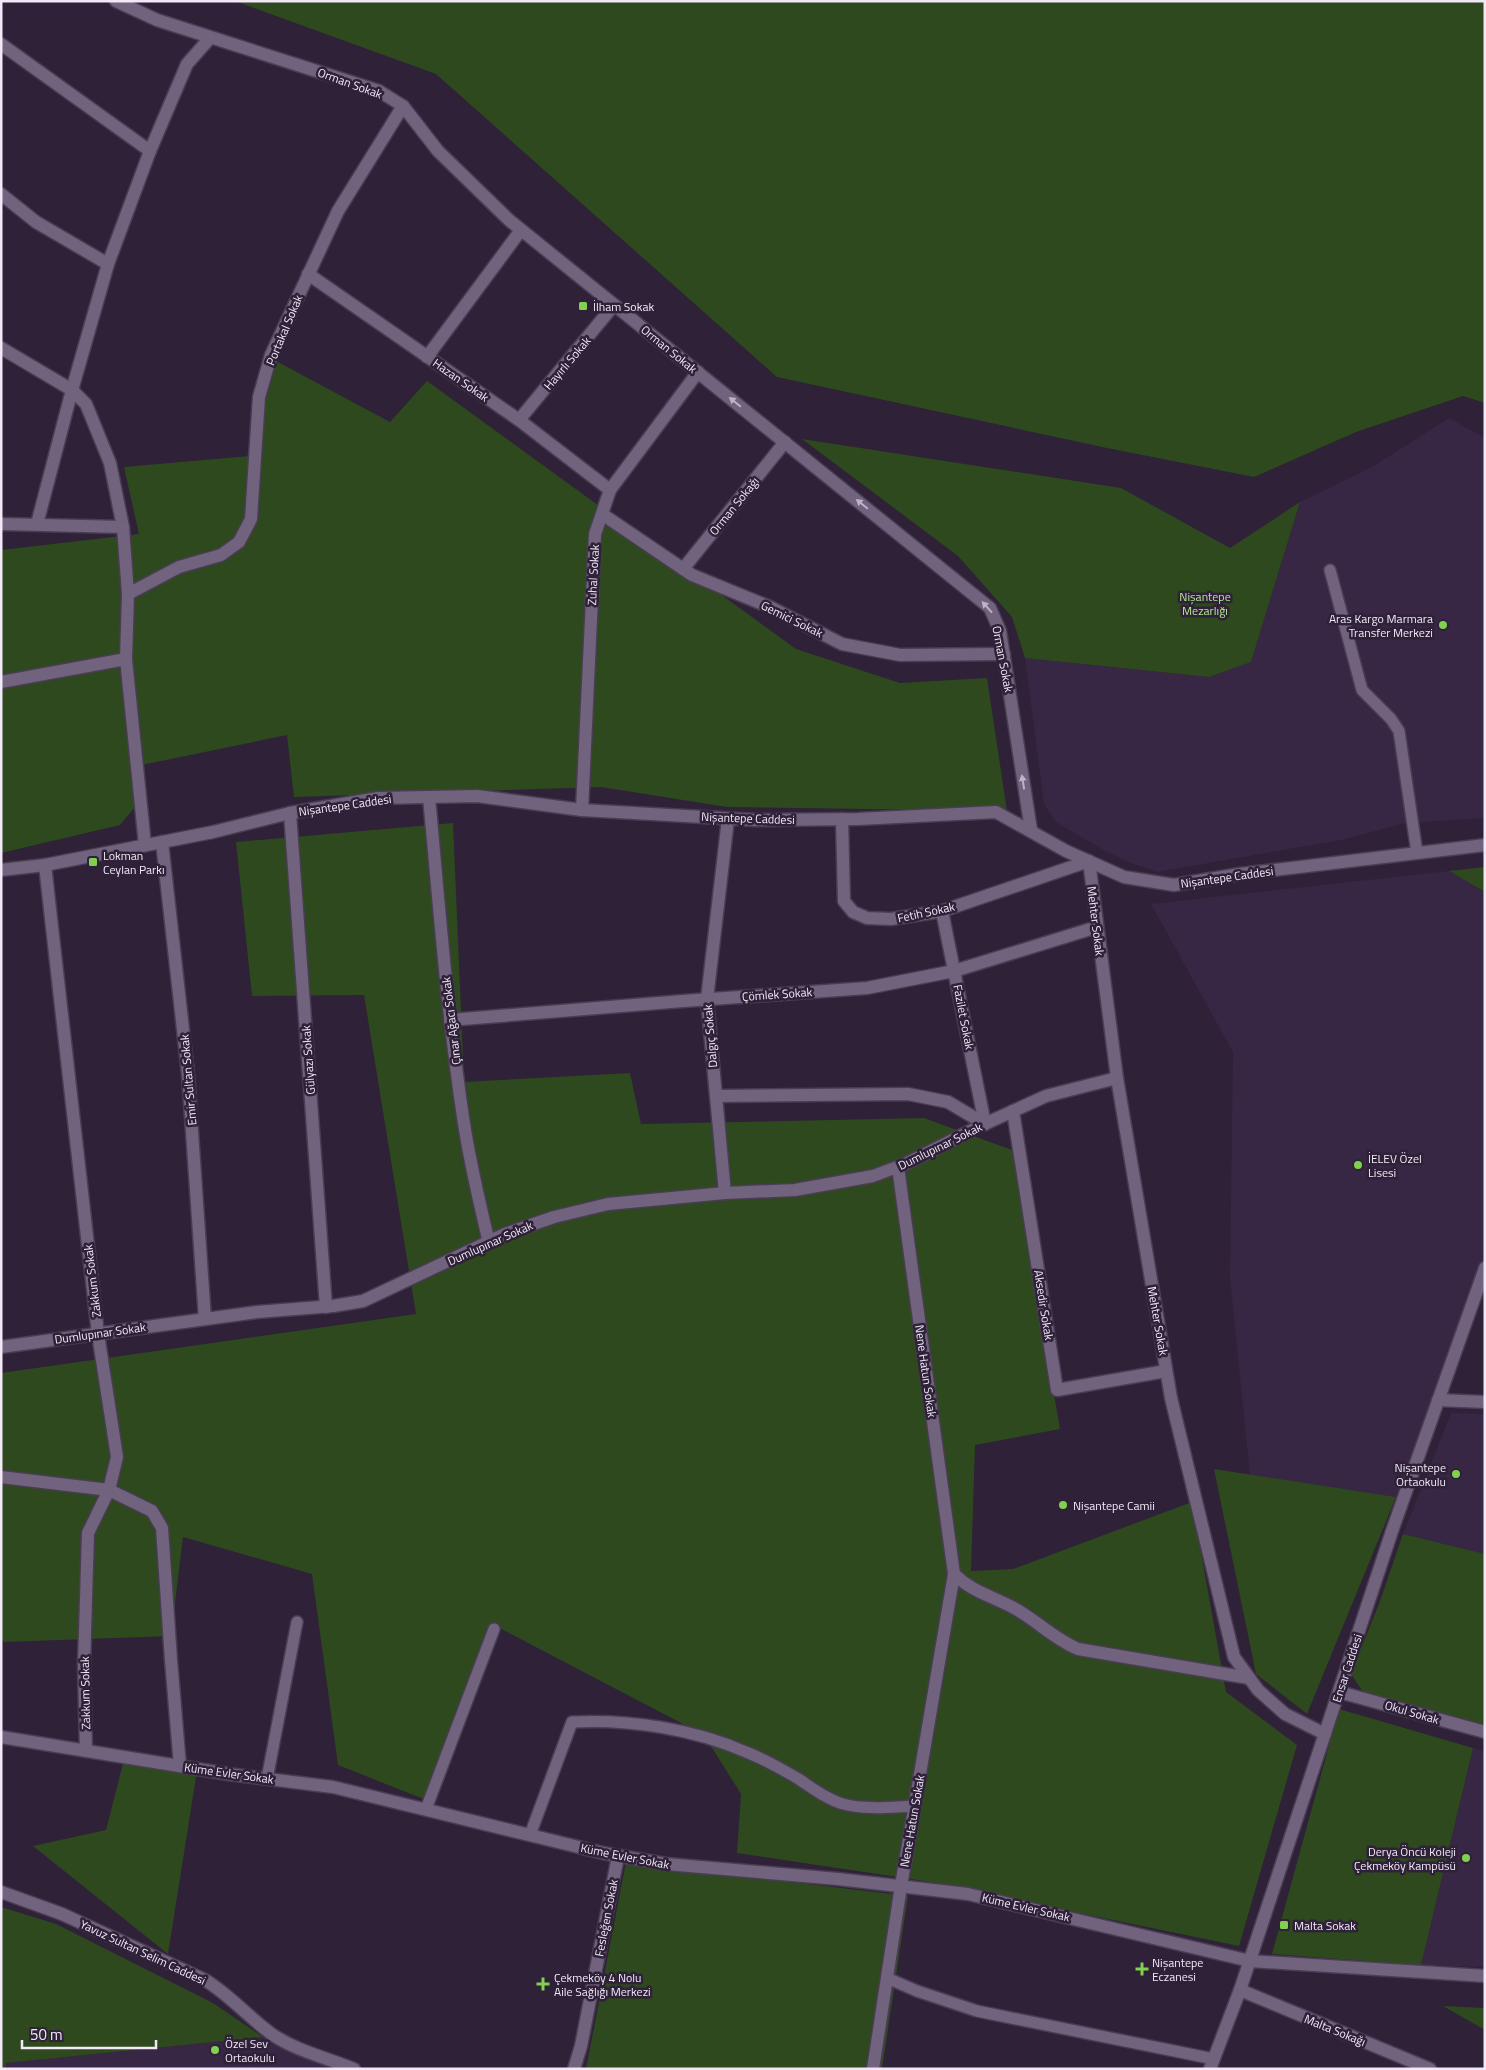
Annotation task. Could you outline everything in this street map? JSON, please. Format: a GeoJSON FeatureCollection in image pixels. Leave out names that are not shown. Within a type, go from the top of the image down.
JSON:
{"type":"FeatureCollection","features":[{"type":"Feature","properties":{"kind":"street","name":"Orman Sokak"},"geometry":{"type":"LineString","coordinates":[[116,1],[157,20],[379,91],[403,106],[438,151],[521,230],[990,608],[1000,631],[1031,830]]}},
{"type":"Feature","properties":{"kind":"street"},"geometry":{"type":"LineString","coordinates":[[37,524],[72,390],[108,264],[150,151],[186,64],[210,38]]}},
{"type":"Feature","properties":{"kind":"street"},"geometry":{"type":"LineString","coordinates":[[1,44],[150,151]]}},
{"type":"Feature","properties":{"kind":"street","name":"Portakal Sokak"},"geometry":{"type":"LineString","coordinates":[[128,594],[179,567],[221,555],[239,542],[251,518],[259,397],[271,355],[338,210],[403,106]]}},
{"type":"Feature","properties":{"kind":"street"},"geometry":{"type":"LineString","coordinates":[[1,194],[36,222],[108,264]]}},
{"type":"Feature","properties":{"kind":"street"},"geometry":{"type":"LineString","coordinates":[[427,357],[521,230]]}},
{"type":"Feature","properties":{"kind":"street","name":"Hazan Sokak"},"geometry":{"type":"LineString","coordinates":[[308,274],[519,420],[610,490]]}},
{"type":"Feature","properties":{"kind":"street","name":"Hayırlı Sokak"},"geometry":{"type":"LineString","coordinates":[[519,420],[614,305]]}},
{"type":"Feature","properties":{"kind":"street"},"geometry":{"type":"LineString","coordinates":[[1,348],[72,390],[86,404],[110,463],[123,527],[128,594],[126,659],[145,845]]}},
{"type":"Feature","properties":{"kind":"street","name":"Zuhal Sokak"},"geometry":{"type":"LineString","coordinates":[[582,810],[594,534],[610,490],[698,372]]}},
{"type":"Feature","properties":{"kind":"street","name":"Orman Sokağı"},"geometry":{"type":"LineString","coordinates":[[683,569],[785,442]]}},
{"type":"Feature","properties":{"kind":"street","name":"Gemici Sokak"},"geometry":{"type":"LineString","coordinates":[[602,514],[692,576],[770,607],[842,644],[900,655],[1004,654]]}},
{"type":"Feature","properties":{"kind":"street"},"geometry":{"type":"LineString","coordinates":[[1,524],[123,527]]}},
{"type":"Feature","properties":{"kind":"street"},"geometry":{"type":"LineString","coordinates":[[1,682],[126,659]]}},
{"type":"Feature","properties":{"kind":"street","name":"Nişantepe Caddesi"},"geometry":{"type":"LineString","coordinates":[[1,870],[45,865],[213,832],[290,813],[378,798],[476,796],[582,810],[755,820],[842,819],[996,812],[1066,851],[1124,877],[1174,884],[1240,874],[1485,845]]}},
{"type":"Feature","properties":{"kind":"street","name":"Çınar Ağacı Sokak"},"geometry":{"type":"LineString","coordinates":[[430,797],[450,1020],[474,1180],[489,1243]]}},
{"type":"Feature","properties":{"kind":"street","name":"Gülyazı Sokak"},"geometry":{"type":"LineString","coordinates":[[290,813],[326,1307]]}},
{"type":"Feature","properties":{"kind":"street","name":"Dalgıç Sokak"},"geometry":{"type":"LineString","coordinates":[[725,1193],[707,999],[728,819]]}},
{"type":"Feature","properties":{"kind":"street","name":"Fetih Sokak"},"geometry":{"type":"LineString","coordinates":[[842,819],[844,901],[853,912],[867,918],[891,920],[942,911],[1088,861]]}},
{"type":"Feature","properties":{"kind":"street","name":"Emir Sultan Sokak"},"geometry":{"type":"LineString","coordinates":[[162,842],[188,1074],[205,1319]]}},
{"type":"Feature","properties":{"kind":"street","name":"Mehter Sokak"},"geometry":{"type":"LineString","coordinates":[[1088,861],[1116,1078],[1166,1371],[1234,1657],[1258,1690],[1284,1714],[1325,1734]]}},
{"type":"Feature","properties":{"kind":"street","name":"Zakkum Sokak"},"geometry":{"type":"LineString","coordinates":[[45,865],[98,1334],[117,1457],[109,1490],[88,1533],[84,1666],[86,1752]]}},
{"type":"Feature","properties":{"kind":"street","name":"Fazilet Sokak"},"geometry":{"type":"LineString","coordinates":[[942,911],[985,1124]]}},
{"type":"Feature","properties":{"kind":"street","name":"Çömlek Sokak"},"geometry":{"type":"LineString","coordinates":[[450,1020],[867,988],[954,971],[1097,927]]}},
{"type":"Feature","properties":{"kind":"street","name":"Dumlupınar Sokak"},"geometry":{"type":"LineString","coordinates":[[1,1347],[257,1312],[326,1307],[364,1301],[505,1234],[554,1217],[608,1204],[725,1193],[795,1190],[873,1176],[898,1167],[1046,1096],[1116,1078]]}},
{"type":"Feature","properties":{"kind":"street"},"geometry":{"type":"LineString","coordinates":[[716,1096],[908,1094],[948,1102],[985,1124]]}},
{"type":"Feature","properties":{"kind":"street","name":"Aksedir Sokak"},"geometry":{"type":"LineString","coordinates":[[1013,1111],[1057,1390],[1166,1371]]}},
{"type":"Feature","properties":{"kind":"street","name":"Nene Hatun Sokak"},"geometry":{"type":"LineString","coordinates":[[873,2069],[914,1806],[954,1574],[898,1167]]}},
{"type":"Feature","properties":{"kind":"street","name":"Ensar Caddesi"},"geometry":{"type":"LineString","coordinates":[[1212,2064],[1250,1961],[1392,1531],[1485,1268]]}},
{"type":"Feature","properties":{"kind":"street"},"geometry":{"type":"LineString","coordinates":[[1438,1400],[1485,1402]]}},
{"type":"Feature","properties":{"kind":"street"},"geometry":{"type":"LineString","coordinates":[[1,1477],[109,1490],[152,1511],[162,1528],[170,1660],[180,1766]]}},
{"type":"Feature","properties":{"kind":"street"},"geometry":{"type":"LineString","coordinates":[[954,1574],[965,1585],[1014,1608],[1060,1641],[1078,1649],[1249,1678]]}},
{"type":"Feature","properties":{"kind":"street","name":"Okul Sokak"},"geometry":{"type":"LineString","coordinates":[[1339,1692],[1485,1732]]}},
{"type":"Feature","properties":{"kind":"street","name":"Küme Evler Sokak"},"geometry":{"type":"LineString","coordinates":[[1,1737],[180,1766],[333,1786],[618,1856],[666,1864],[968,1894],[1250,1961],[1485,1976]]}},
{"type":"Feature","properties":{"kind":"street","name":"Fesleğen Sokak"},"geometry":{"type":"LineString","coordinates":[[574,2069],[581,2046],[618,1856]]}},
{"type":"Feature","properties":{"kind":"street","name":"Yavuz Sultan Selim Caddesi"},"geometry":{"type":"LineString","coordinates":[[1,1892],[62,1914],[197,1976],[223,1991],[273,2035],[354,2069]]}},
{"type":"Feature","properties":{"kind":"street","name":"Malta Sokağı"},"geometry":{"type":"LineString","coordinates":[[1240,1990],[1430,2069]]}},
{"type":"Feature","properties":{"kind":"lane"},"geometry":{"type":"LineString","coordinates":[[1330,570],[1362,690],[1391,719],[1399,732],[1417,853]]}},
{"type":"Feature","properties":{"kind":"lane"},"geometry":{"type":"LineString","coordinates":[[267,1778],[297,1622]]}},
{"type":"Feature","properties":{"kind":"lane"},"geometry":{"type":"LineString","coordinates":[[426,1809],[494,1629]]}},
{"type":"Feature","properties":{"kind":"lane"},"geometry":{"type":"LineString","coordinates":[[530,1835],[572,1722],[618,1721],[666,1728],[745,1751],[781,1768],[832,1800],[866,1808],[914,1806]]}},
{"type":"Feature","properties":{"kind":"lane"},"geometry":{"type":"LineString","coordinates":[[887,1978],[933,1997],[977,2010],[1212,2064]]}},
{"type":"Feature","properties":{"kind":"shaded area"},"geometry":{"type":"Polygon","coordinates":[[[1449,418],[1485,438],[1485,818],[1406,823],[1341,840],[1157,872],[1105,851],[1056,822],[1044,804],[1025,658],[1209,677],[1251,662],[1300,502],[1372,467],[1449,418]]]}},
{"type":"Feature","properties":{"kind":"shaded area","name":"İELEV Özel Lisesi"},"geometry":{"type":"Polygon","coordinates":[[[1449,871],[1485,892],[1485,1277],[1465,1340],[1396,1497],[1250,1475],[1230,1278],[1233,1052],[1151,904],[1449,871]]]}},
{"type":"Feature","properties":{"kind":"shaded area","name":"Nişantepe Ortaokulu"},"geometry":{"type":"Polygon","coordinates":[[[1451,1413],[1485,1414],[1485,1554],[1403,1534],[1451,1413]]]}},
{"type":"Feature","properties":{"kind":"shaded area","name":"Derya Öncü Koleji Çekmeköy Kampüsü"},"geometry":{"type":"Polygon","coordinates":[[[1473,1748],[1485,1751],[1485,1967],[1421,1965],[1473,1748]]]}},
{"type":"Feature","properties":{"kind":"shaded area","name":"Özel Sev Ortaokulu"},"geometry":{"type":"Polygon","coordinates":[[[263,2037],[342,2069],[6,2069],[6,2063],[263,2037]]]}},
{"type":"Feature","properties":{"kind":"green space"},"geometry":{"type":"Polygon","coordinates":[[[235,1],[1485,1],[1485,403],[1463,396],[1356,432],[1254,477],[1107,448],[777,377],[436,74],[235,1]]]}},
{"type":"Feature","properties":{"kind":"green space"},"geometry":{"type":"Polygon","coordinates":[[[276,361],[390,422],[427,381],[796,649],[900,683],[987,678],[1007,811],[727,807],[601,787],[294,797],[287,735],[132,767],[136,799],[134,808],[120,825],[1,853],[1,550],[139,534],[124,467],[250,456],[276,361]]]}},
{"type":"Feature","properties":{"kind":"green space","name":"Nişantepe Mezarlığı"},"geometry":{"type":"Polygon","coordinates":[[[802,439],[1121,488],[1230,548],[1300,502],[1251,662],[1209,677],[1025,658],[1012,617],[958,556],[802,439]]]}},
{"type":"Feature","properties":{"kind":"green space"},"geometry":{"type":"Polygon","coordinates":[[[453,823],[464,1082],[630,1073],[641,1124],[924,1118],[1012,1150],[1060,1429],[975,1445],[971,1571],[1013,1569],[1192,1502],[1226,1692],[1297,1745],[1239,1946],[924,1881],[737,1853],[741,1794],[704,1735],[492,1624],[426,1800],[338,1765],[312,1574],[183,1537],[171,1636],[4,1642],[1,1637],[1,1373],[416,1314],[364,995],[252,996],[236,842],[453,823]]]}},
{"type":"Feature","properties":{"kind":"green space"},"geometry":{"type":"Polygon","coordinates":[[[1485,867],[1485,892],[1449,871],[1485,867]]]}},
{"type":"Feature","properties":{"kind":"green space"},"geometry":{"type":"Polygon","coordinates":[[[1214,1469],[1396,1497],[1307,1714],[1256,1674],[1214,1469]]]}},
{"type":"Feature","properties":{"kind":"green space"},"geometry":{"type":"Polygon","coordinates":[[[1403,1534],[1485,1554],[1485,1725],[1365,1695],[1351,1674],[1380,1601],[1403,1534]]]}},
{"type":"Feature","properties":{"kind":"green space"},"geometry":{"type":"Polygon","coordinates":[[[1339,1709],[1473,1748],[1421,1965],[1272,1954],[1339,1709]]]}},
{"type":"Feature","properties":{"kind":"green space"},"geometry":{"type":"Polygon","coordinates":[[[125,1756],[197,1771],[168,1954],[33,1846],[106,1830],[125,1756]]]}},
{"type":"Feature","properties":{"kind":"green space"},"geometry":{"type":"Polygon","coordinates":[[[626,1862],[908,1896],[882,2069],[586,2069],[626,1862]]]}},
{"type":"Feature","properties":{"kind":"green space"},"geometry":{"type":"Polygon","coordinates":[[[1,1907],[56,1924],[213,2003],[263,2037],[6,2063],[6,2069],[1,2069],[1,1907]]]}},
{"type":"Feature","properties":{"kind":"green space"},"geometry":{"type":"Polygon","coordinates":[[[1443,2006],[1485,2008],[1485,2030],[1443,2006]]]}},
{"type":"Feature","properties":{"kind":"place","name":"İlham Sokak"},"geometry":{"type":"Point","coordinates":[583,306]}},
{"type":"Feature","properties":{"kind":"place","name":"Aras Kargo Marmara Transfer Merkezi"},"geometry":{"type":"Point","coordinates":[1443,625]}},
{"type":"Feature","properties":{"kind":"place","name":"Lokman Ceylan Parkı"},"geometry":{"type":"Point","coordinates":[93,862]}},
{"type":"Feature","properties":{"kind":"place","name":"İELEV Özel Lisesi"},"geometry":{"type":"Point","coordinates":[1358,1165]}},
{"type":"Feature","properties":{"kind":"place","name":"Nişantepe Ortaokulu"},"geometry":{"type":"Point","coordinates":[1456,1474]}},
{"type":"Feature","properties":{"kind":"place","name":"Nişantepe Camii"},"geometry":{"type":"Point","coordinates":[1063,1505]}},
{"type":"Feature","properties":{"kind":"place","name":"Derya Öncü Koleji Çekmeköy Kampüsü"},"geometry":{"type":"Point","coordinates":[1466,1858]}},
{"type":"Feature","properties":{"kind":"place","name":"Malta Sokak"},"geometry":{"type":"Point","coordinates":[1284,1925]}},
{"type":"Feature","properties":{"kind":"place","name":"Nişantepe Eczanesi"},"geometry":{"type":"Point","coordinates":[1142,1969]}},
{"type":"Feature","properties":{"kind":"place","name":"Çekmeköy 4 Nolu Aile Sağlığı Merkezi"},"geometry":{"type":"Point","coordinates":[543,1984]}},
{"type":"Feature","properties":{"kind":"place","name":"Özel Sev Ortaokulu"},"geometry":{"type":"Point","coordinates":[215,2050]}}]}
